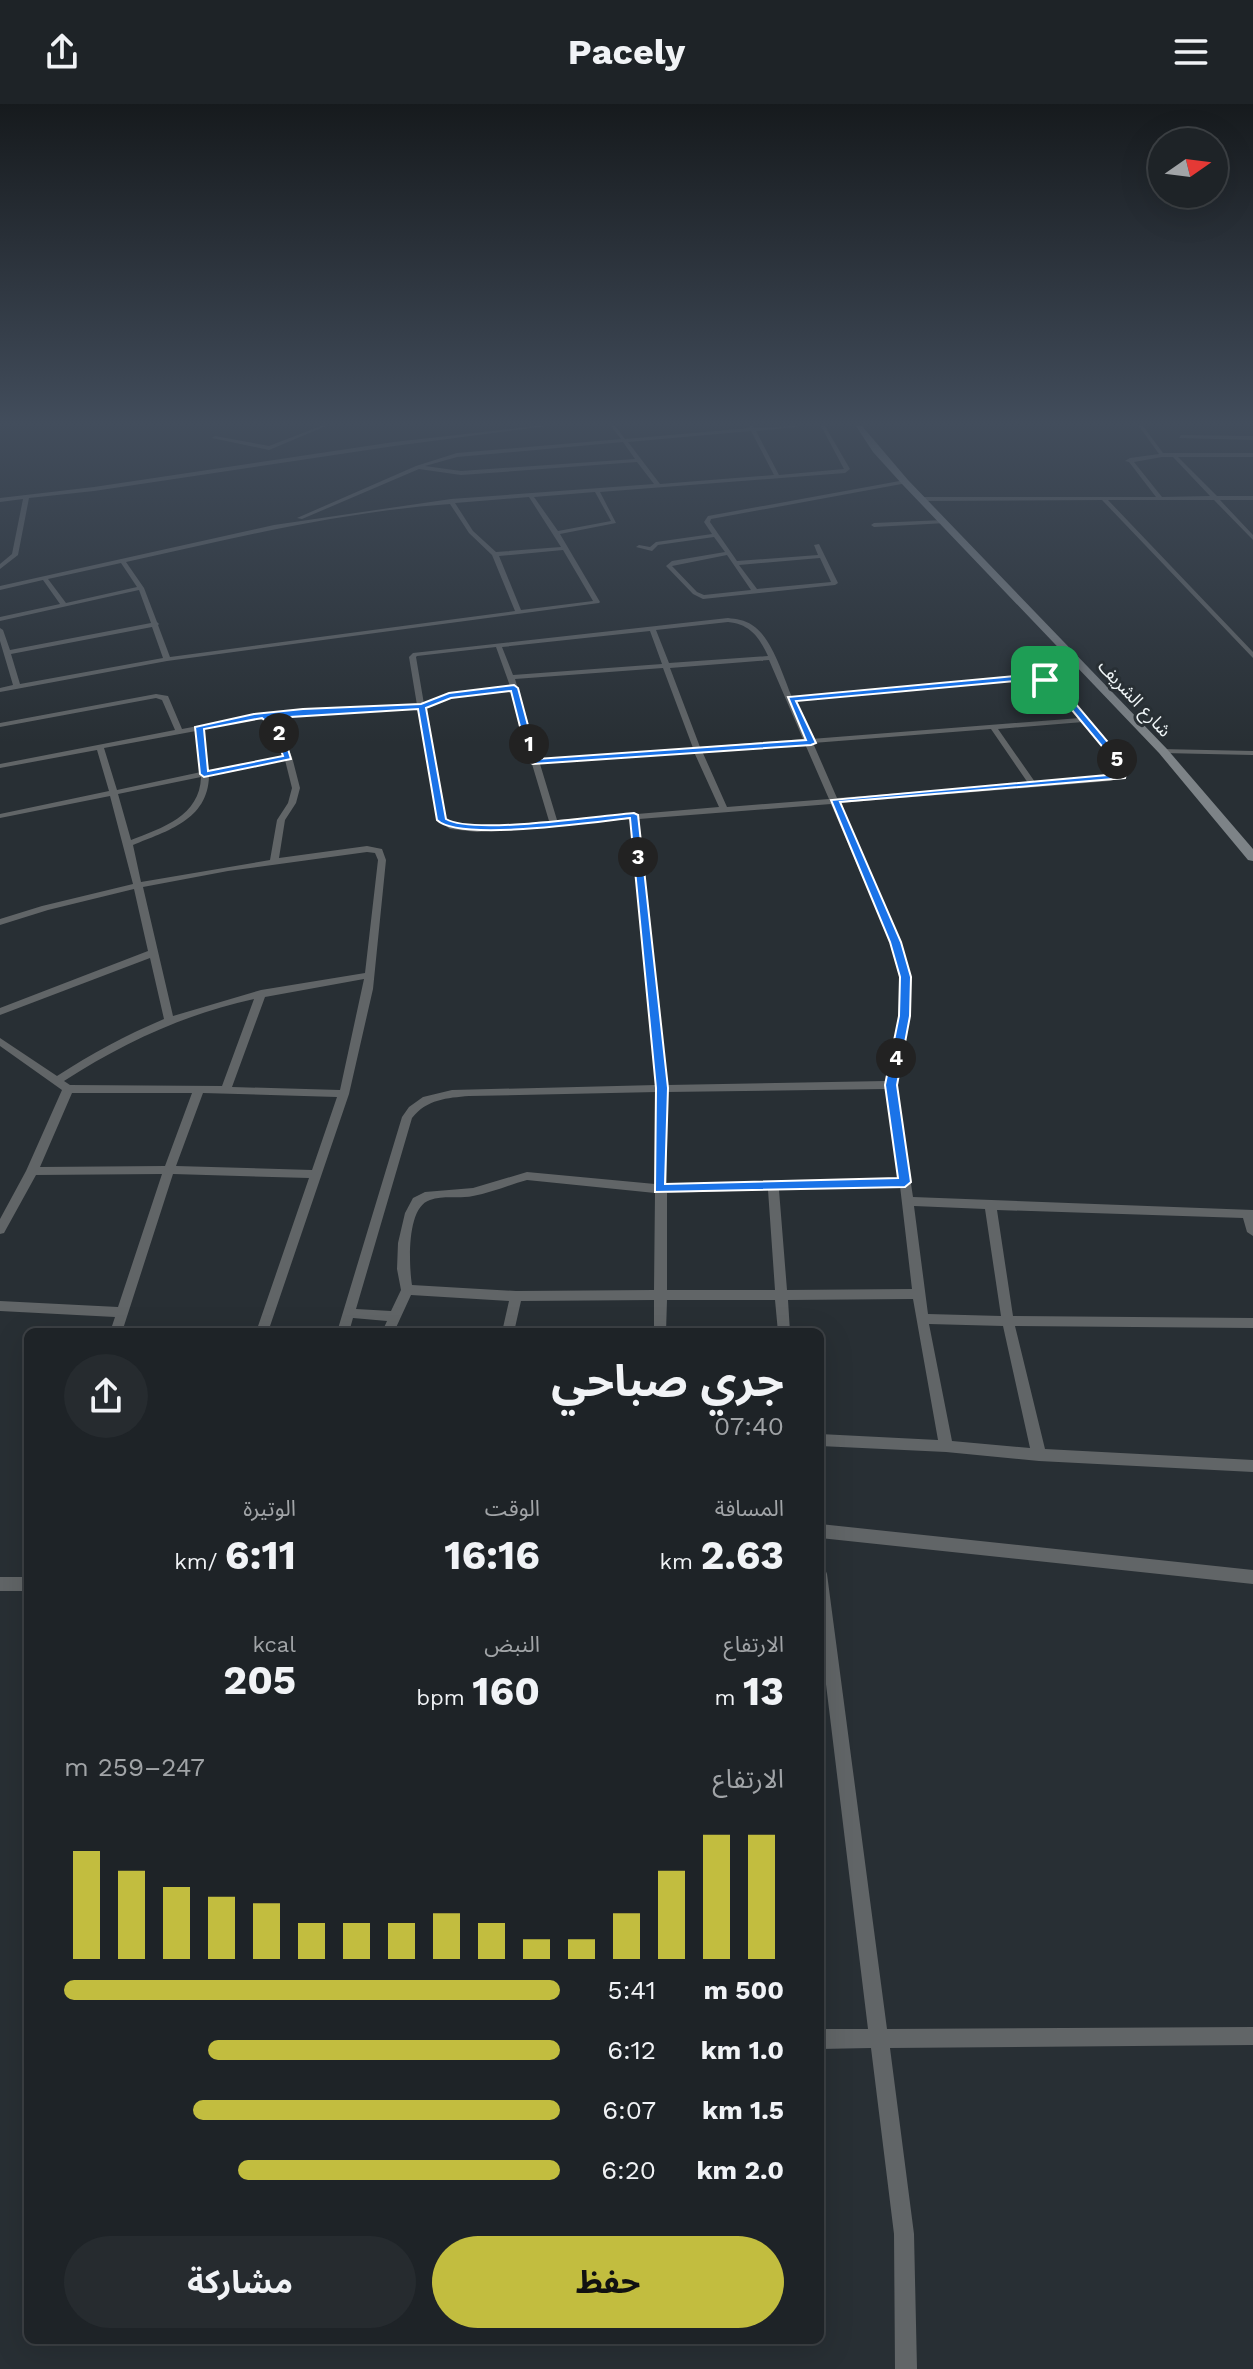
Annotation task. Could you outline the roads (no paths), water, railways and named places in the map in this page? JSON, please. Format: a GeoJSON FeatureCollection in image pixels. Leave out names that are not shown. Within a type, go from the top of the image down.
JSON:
{"type":"FeatureCollection","features":[{"type":"Feature","properties":{"kind":"main road","name":"شارع الشريف"},"geometry":{"type":"LineString","coordinates":[[953,532],[1163,751],[1253,857]]}},
{"type":"Feature","properties":{"kind":"street"},"geometry":{"type":"LineString","coordinates":[[0,567],[15,555],[19,532]]}},
{"type":"Feature","properties":{"kind":"street"},"geometry":{"type":"LineString","coordinates":[[0,588],[254,532]]}},
{"type":"Feature","properties":{"kind":"street"},"geometry":{"type":"LineString","coordinates":[[471,532],[495,554],[518,611]]}},
{"type":"Feature","properties":{"kind":"street"},"geometry":{"type":"LineString","coordinates":[[0,690],[167,659],[518,611],[588,605],[598,601],[556,533],[563,532]]}},
{"type":"Feature","properties":{"kind":"street"},"geometry":{"type":"LineString","coordinates":[[713,532],[754,590]]}},
{"type":"Feature","properties":{"kind":"street"},"geometry":{"type":"LineString","coordinates":[[1135,532],[1253,656]]}},
{"type":"Feature","properties":{"kind":"street"},"geometry":{"type":"LineString","coordinates":[[656,544],[715,535]]}},
{"type":"Feature","properties":{"kind":"street"},"geometry":{"type":"LineString","coordinates":[[729,553],[669,566],[699,596],[835,583],[817,545]]}},
{"type":"Feature","properties":{"kind":"street"},"geometry":{"type":"LineString","coordinates":[[495,554],[565,548]]}},
{"type":"Feature","properties":{"kind":"street"},"geometry":{"type":"LineString","coordinates":[[736,563],[823,556]]}},
{"type":"Feature","properties":{"kind":"street"},"geometry":{"type":"LineString","coordinates":[[123,562],[141,588],[167,659]]}},
{"type":"Feature","properties":{"kind":"street"},"geometry":{"type":"LineString","coordinates":[[44,578],[64,605]]}},
{"type":"Feature","properties":{"kind":"street"},"geometry":{"type":"LineString","coordinates":[[0,619],[141,588]]}},
{"type":"Feature","properties":{"kind":"street"},"geometry":{"type":"LineString","coordinates":[[791,699],[1035,678],[1056,685],[1125,768],[1125,773],[1110,779],[835,800],[724,809],[553,821],[477,829],[453,827],[441,820],[412,657],[415,654],[652,628],[742,621],[757,629],[811,743],[835,800],[895,942],[906,977],[905,1016],[891,1085],[918,1294],[946,1446]]}},
{"type":"Feature","properties":{"kind":"street"},"geometry":{"type":"LineString","coordinates":[[7,653],[156,624]]}},
{"type":"Feature","properties":{"kind":"street"},"geometry":{"type":"LineString","coordinates":[[652,628],[697,749],[724,809]]}},
{"type":"Feature","properties":{"kind":"street"},"geometry":{"type":"LineString","coordinates":[[0,630],[17,687]]}},
{"type":"Feature","properties":{"kind":"street"},"geometry":{"type":"LineString","coordinates":[[498,644],[512,677],[533,762],[553,821]]}},
{"type":"Feature","properties":{"kind":"street"},"geometry":{"type":"LineString","coordinates":[[512,677],[665,663],[772,658]]}},
{"type":"Feature","properties":{"kind":"street"},"geometry":{"type":"LineString","coordinates":[[0,759],[0,766],[263,716],[422,707],[449,696],[514,688]]}},
{"type":"Feature","properties":{"kind":"street"},"geometry":{"type":"LineString","coordinates":[[0,725],[156,696],[165,698],[179,731]]}},
{"type":"Feature","properties":{"kind":"street"},"geometry":{"type":"LineString","coordinates":[[263,716],[277,726],[288,757],[295,796],[281,820],[274,861]]}},
{"type":"Feature","properties":{"kind":"street"},"geometry":{"type":"LineString","coordinates":[[533,762],[1085,720]]}},
{"type":"Feature","properties":{"kind":"street"},"geometry":{"type":"LineString","coordinates":[[128,844],[190,813],[202,797],[204,774],[199,727]]}},
{"type":"Feature","properties":{"kind":"street"},"geometry":{"type":"LineString","coordinates":[[994,728],[1033,785]]}},
{"type":"Feature","properties":{"kind":"street"},"geometry":{"type":"LineString","coordinates":[[100,746],[128,844],[169,1019]]}},
{"type":"Feature","properties":{"kind":"street"},"geometry":{"type":"LineString","coordinates":[[1163,751],[1253,753]]}},
{"type":"Feature","properties":{"kind":"street"},"geometry":{"type":"LineString","coordinates":[[0,816],[288,757]]}},
{"type":"Feature","properties":{"kind":"street"},"geometry":{"type":"LineString","coordinates":[[634,815],[662,1088],[660,1328]]}},
{"type":"Feature","properties":{"kind":"street"},"geometry":{"type":"LineString","coordinates":[[0,922],[136,885],[274,861],[367,849],[379,851],[382,860],[369,975],[344,1094],[263,1328]]}},
{"type":"Feature","properties":{"kind":"street"},"geometry":{"type":"LineString","coordinates":[[0,1012],[153,953]]}},
{"type":"Feature","properties":{"kind":"street"},"geometry":{"type":"LineString","coordinates":[[56,1081],[109,1047],[169,1019],[261,993],[369,975]]}},
{"type":"Feature","properties":{"kind":"street"},"geometry":{"type":"LineString","coordinates":[[226,1089],[261,993]]}},
{"type":"Feature","properties":{"kind":"street"},"geometry":{"type":"LineString","coordinates":[[0,1041],[68,1089],[226,1089],[344,1094]]}},
{"type":"Feature","properties":{"kind":"street"},"geometry":{"type":"LineString","coordinates":[[344,1328],[407,1117],[422,1101],[440,1095],[469,1092],[891,1085]]}},
{"type":"Feature","properties":{"kind":"street"},"geometry":{"type":"LineString","coordinates":[[0,1230],[32,1171],[68,1089]]}},
{"type":"Feature","properties":{"kind":"street"},"geometry":{"type":"LineString","coordinates":[[118,1328],[199,1089]]}},
{"type":"Feature","properties":{"kind":"street"},"geometry":{"type":"LineString","coordinates":[[32,1171],[169,1170],[317,1174]]}},
{"type":"Feature","properties":{"kind":"street"},"geometry":{"type":"LineString","coordinates":[[389,1328],[407,1290],[403,1269],[404,1243],[417,1201],[429,1195],[473,1192],[527,1176],[659,1189],[905,1182]]}},
{"type":"Feature","properties":{"kind":"street"},"geometry":{"type":"LineString","coordinates":[[773,1185],[784,1328]]}},
{"type":"Feature","properties":{"kind":"street"},"geometry":{"type":"LineString","coordinates":[[908,1201],[1251,1214],[1253,1232]]}},
{"type":"Feature","properties":{"kind":"street"},"geometry":{"type":"LineString","coordinates":[[990,1205],[1008,1322],[1039,1455]]}},
{"type":"Feature","properties":{"kind":"street"},"geometry":{"type":"LineString","coordinates":[[407,1290],[516,1296],[918,1294]]}},
{"type":"Feature","properties":{"kind":"street"},"geometry":{"type":"LineString","coordinates":[[509,1328],[516,1296]]}},
{"type":"Feature","properties":{"kind":"street"},"geometry":{"type":"LineString","coordinates":[[0,1306],[124,1312]]}},
{"type":"Feature","properties":{"kind":"street"},"geometry":{"type":"LineString","coordinates":[[348,1313],[393,1316]]}},
{"type":"Feature","properties":{"kind":"street"},"geometry":{"type":"LineString","coordinates":[[922,1319],[1008,1322],[1146,1319],[1253,1323]]}},
{"type":"Feature","properties":{"kind":"street"},"geometry":{"type":"LineString","coordinates":[[824,1440],[1253,1466]]}},
{"type":"Feature","properties":{"kind":"street"},"geometry":{"type":"LineString","coordinates":[[824,1531],[1253,1577]]}},
{"type":"Feature","properties":{"kind":"street"},"geometry":{"type":"LineString","coordinates":[[0,1584],[24,1584]]}},
{"type":"Feature","properties":{"kind":"street"},"geometry":{"type":"LineString","coordinates":[[824,1604],[904,2234],[906,2369]]}},
{"type":"Feature","properties":{"kind":"street"},"geometry":{"type":"LineString","coordinates":[[824,2039],[1253,2036]]}}]}
